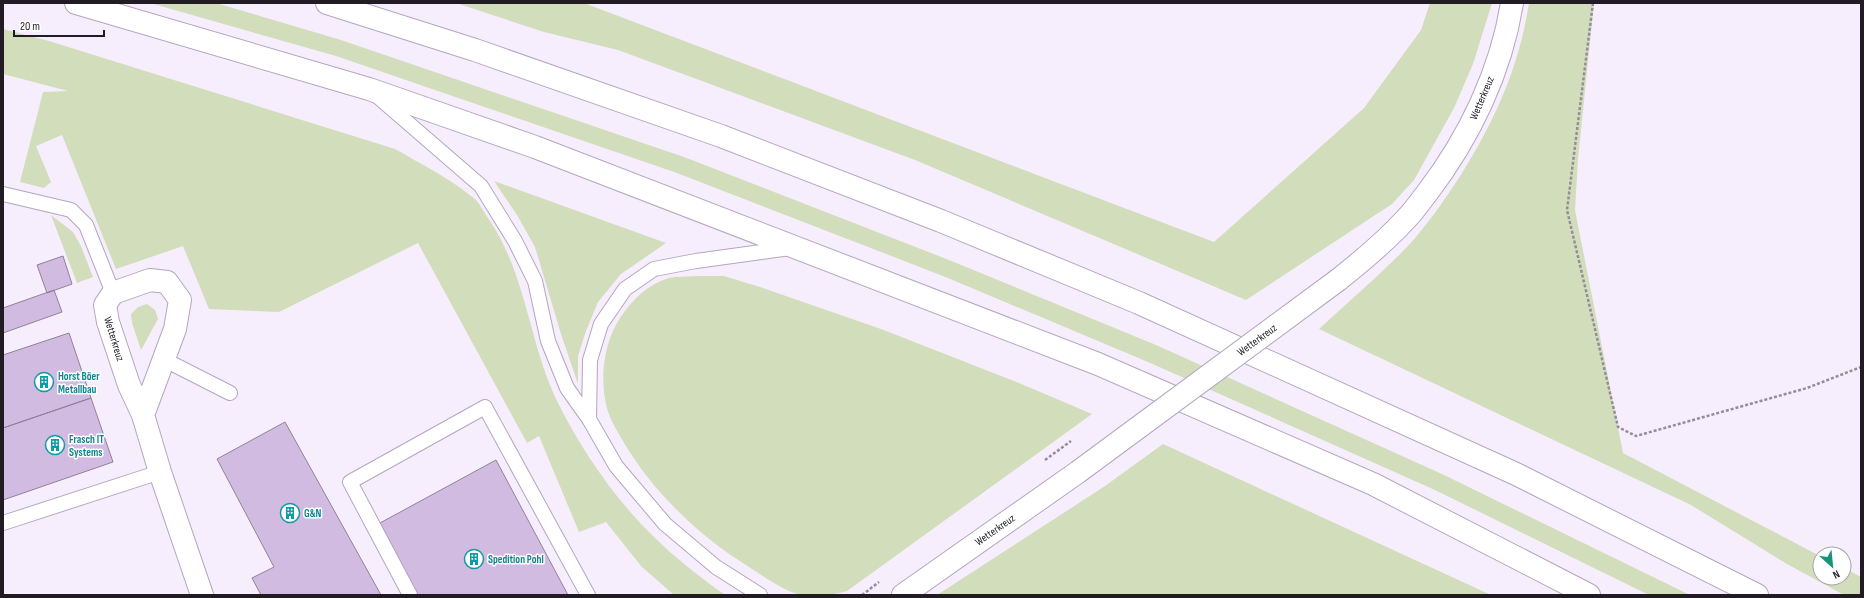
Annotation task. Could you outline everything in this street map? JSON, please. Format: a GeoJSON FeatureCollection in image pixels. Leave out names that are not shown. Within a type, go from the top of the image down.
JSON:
{"type":"FeatureCollection","features":[{"type":"Feature","properties":{"kind":"main road"},"geometry":{"type":"LineString","coordinates":[[76,3],[369,89],[535,147],[1098,364],[1373,484],[1589,595]]}},
{"type":"Feature","properties":{"kind":"main road"},"geometry":{"type":"LineString","coordinates":[[327,3],[474,50],[721,136],[942,221],[1015,251],[1139,303],[1516,474],[1757,595]]}},
{"type":"Feature","properties":{"kind":"main road","name":"Wetterkreuz"},"geometry":{"type":"LineString","coordinates":[[903,595],[1078,472],[1338,280],[1375,250],[1407,218],[1441,174],[1462,141],[1482,101],[1500,53],[1512,3]]}},
{"type":"Feature","properties":{"kind":"main road"},"geometry":{"type":"LineString","coordinates":[[113,293],[150,280],[167,282],[180,300],[175,329],[143,415]]}},
{"type":"Feature","properties":{"kind":"main road","name":"Wetterkreuz"},"geometry":{"type":"LineString","coordinates":[[113,293],[105,305],[108,322],[129,385],[143,415],[160,472],[202,595]]}},
{"type":"Feature","properties":{"kind":"lane"},"geometry":{"type":"LineString","coordinates":[[369,89],[481,186],[515,241],[535,281],[548,342],[567,388],[589,419],[616,466],[665,524],[716,567],[760,595]]}},
{"type":"Feature","properties":{"kind":"lane"},"geometry":{"type":"LineString","coordinates":[[3,194],[71,210],[86,225],[113,293]]}},
{"type":"Feature","properties":{"kind":"lane"},"geometry":{"type":"LineString","coordinates":[[589,419],[590,360],[601,324],[625,288],[654,269],[696,261],[794,247]]}},
{"type":"Feature","properties":{"kind":"lane"},"geometry":{"type":"LineString","coordinates":[[163,359],[230,393]]}},
{"type":"Feature","properties":{"kind":"lane"},"geometry":{"type":"LineString","coordinates":[[410,595],[350,482],[485,407],[588,595]]}},
{"type":"Feature","properties":{"kind":"lane"},"geometry":{"type":"LineString","coordinates":[[3,523],[160,472]]}},
{"type":"Feature","properties":{"kind":"path"},"geometry":{"type":"LineString","coordinates":[[1593,3],[1567,210],[1618,427],[1636,436],[1807,388],[1861,367]]}},
{"type":"Feature","properties":{"kind":"green space"},"geometry":{"type":"Polygon","coordinates":[[[150,3],[216,3],[341,40],[684,157],[949,260],[1156,345],[1442,474],[1690,595],[1649,595],[1435,490],[1148,362],[943,276],[677,173],[336,56],[150,3]]]}},
{"type":"Feature","properties":{"kind":"green space"},"geometry":{"type":"Polygon","coordinates":[[[456,3],[584,3],[1214,242],[1364,108],[1421,30],[1430,3],[1492,3],[1473,64],[1454,108],[1414,180],[1392,204],[1246,300],[915,160],[618,50],[544,32],[456,3]]]}},
{"type":"Feature","properties":{"kind":"green space"},"geometry":{"type":"Polygon","coordinates":[[[1529,3],[1594,3],[1578,159],[1575,210],[1623,453],[1812,552],[1812,578],[1787,564],[1691,505],[1319,329],[1408,246],[1423,229],[1450,192],[1474,153],[1496,112],[1512,70],[1525,26],[1529,3]]]}},
{"type":"Feature","properties":{"kind":"green space"},"geometry":{"type":"Polygon","coordinates":[[[3,29],[49,41],[395,149],[446,178],[473,197],[490,221],[502,242],[512,265],[540,358],[558,403],[567,421],[600,474],[639,522],[653,536],[688,567],[725,595],[674,595],[641,566],[606,522],[579,532],[539,436],[527,443],[418,243],[279,312],[209,309],[183,246],[116,269],[62,135],[36,146],[51,182],[44,188],[20,182],[43,92],[68,91],[3,74],[3,29]]]}},
{"type":"Feature","properties":{"kind":"green space"},"geometry":{"type":"Polygon","coordinates":[[[494,181],[666,243],[621,274],[598,302],[578,356],[578,384],[561,334],[535,247],[517,215],[494,181]]]}},
{"type":"Feature","properties":{"kind":"green space"},"geometry":{"type":"Polygon","coordinates":[[[51,215],[73,232],[81,246],[93,277],[77,283],[51,215]]]}},
{"type":"Feature","properties":{"kind":"green space"},"geometry":{"type":"Polygon","coordinates":[[[724,276],[881,329],[1014,381],[1092,414],[847,591],[819,596],[796,594],[775,584],[731,555],[696,528],[679,512],[636,462],[608,412],[603,385],[604,361],[610,338],[620,318],[635,299],[654,284],[672,277],[724,276]]]}},
{"type":"Feature","properties":{"kind":"green space"},"geometry":{"type":"Polygon","coordinates":[[[147,304],[155,310],[158,319],[141,350],[132,323],[131,314],[138,307],[147,304]]]}},
{"type":"Feature","properties":{"kind":"green space"},"geometry":{"type":"Polygon","coordinates":[[[1163,444],[1491,595],[937,595],[1105,486],[1163,444]]]}},
{"type":"Feature","properties":{"kind":"green space"},"geometry":{"type":"Polygon","coordinates":[[[1852,572],[1861,577],[1861,595],[1844,595],[1827,586],[1852,586],[1852,572]]]}},
{"type":"Feature","properties":{"kind":"building"},"geometry":{"type":"Polygon","coordinates":[[[63,256],[72,284],[47,293],[37,265],[63,256]]]}},
{"type":"Feature","properties":{"kind":"building"},"geometry":{"type":"Polygon","coordinates":[[[54,290],[62,312],[3,333],[3,308],[54,290]]]}},
{"type":"Feature","properties":{"kind":"building","name":"Horst Böer Metallbau"},"geometry":{"type":"Polygon","coordinates":[[[69,333],[91,398],[3,428],[3,355],[69,333]]]}},
{"type":"Feature","properties":{"kind":"building","name":"Frasch IT Systems"},"geometry":{"type":"Polygon","coordinates":[[[91,398],[113,462],[3,500],[3,428],[91,398]]]}},
{"type":"Feature","properties":{"kind":"building","name":"G&N"},"geometry":{"type":"Polygon","coordinates":[[[285,422],[381,595],[261,595],[252,578],[274,567],[217,459],[285,422]]]}},
{"type":"Feature","properties":{"kind":"building","name":"Spedition Pohl"},"geometry":{"type":"Polygon","coordinates":[[[496,460],[568,595],[418,595],[380,523],[496,460]]]}},
{"type":"Feature","properties":{"kind":"place","name":"Horst Böer Metallbau"},"geometry":{"type":"Point","coordinates":[44,382]}},
{"type":"Feature","properties":{"kind":"place","name":"Frasch IT Systems"},"geometry":{"type":"Point","coordinates":[55,445]}},
{"type":"Feature","properties":{"kind":"place","name":"G&N"},"geometry":{"type":"Point","coordinates":[290,513]}},
{"type":"Feature","properties":{"kind":"place","name":"Spedition Pohl"},"geometry":{"type":"Point","coordinates":[474,559]}}]}
